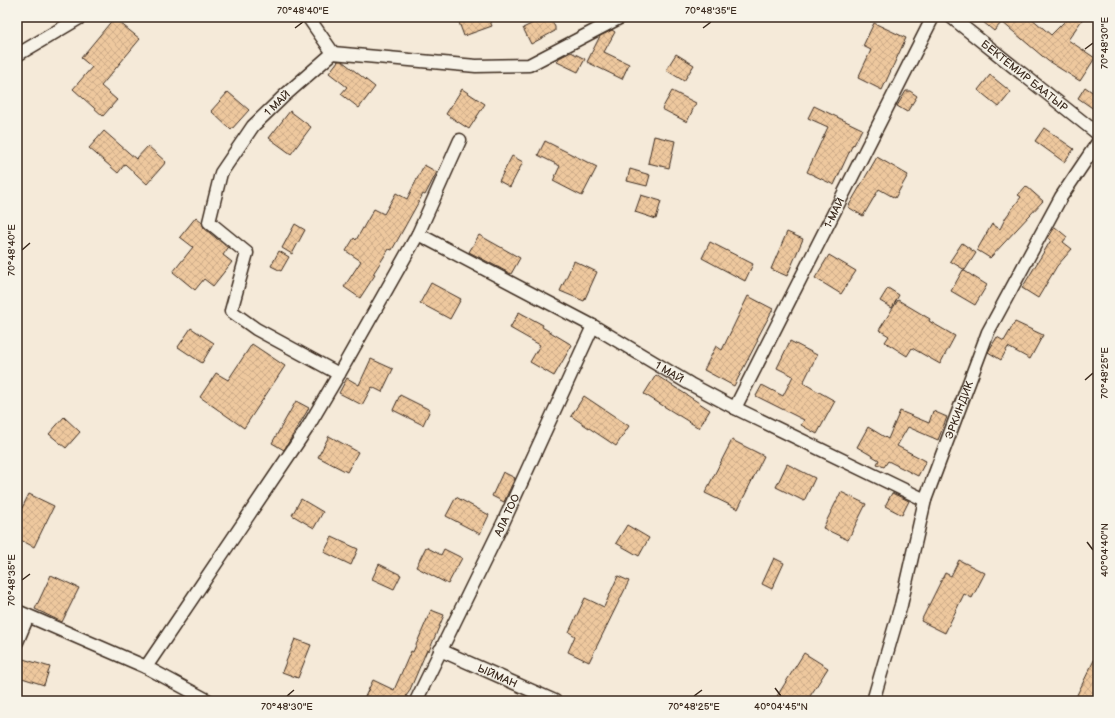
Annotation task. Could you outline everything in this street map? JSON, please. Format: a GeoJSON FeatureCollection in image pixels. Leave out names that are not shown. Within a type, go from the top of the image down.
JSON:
{"type":"FeatureCollection","features":[{"type":"Feature","properties":{"kind":"street"},"geometry":{"type":"LineString","coordinates":[[17,55],[81,17]]}},
{"type":"Feature","properties":{"kind":"street"},"geometry":{"type":"LineString","coordinates":[[308,17],[333,53],[476,66],[529,65],[621,17]]}},
{"type":"Feature","properties":{"kind":"street","name":"1-МАЙ"},"geometry":{"type":"LineString","coordinates":[[735,408],[933,17]]}},
{"type":"Feature","properties":{"kind":"street","name":"БЕКТЕМИР БААТЫР"},"geometry":{"type":"LineString","coordinates":[[951,17],[1098,134]]}},
{"type":"Feature","properties":{"kind":"street","name":"1 МАЙ"},"geometry":{"type":"LineString","coordinates":[[333,53],[284,96],[253,126],[221,173],[209,222],[247,253],[231,311],[256,329],[339,374]]}},
{"type":"Feature","properties":{"kind":"street"},"geometry":{"type":"LineString","coordinates":[[146,667],[306,430],[418,234],[460,140]]}},
{"type":"Feature","properties":{"kind":"street","name":"ЭРКИНДИК"},"geometry":{"type":"LineString","coordinates":[[873,701],[901,605],[925,500],[988,332],[1061,197],[1098,142]]}},
{"type":"Feature","properties":{"kind":"street","name":"1 МАЙ"},"geometry":{"type":"LineString","coordinates":[[418,234],[594,326],[690,384],[735,408],[925,500]]}},
{"type":"Feature","properties":{"kind":"street","name":"АЛА ТОО"},"geometry":{"type":"LineString","coordinates":[[416,701],[503,523],[594,326]]}},
{"type":"Feature","properties":{"kind":"street"},"geometry":{"type":"LineString","coordinates":[[17,611],[146,667],[209,701]]}},
{"type":"Feature","properties":{"kind":"street"},"geometry":{"type":"LineString","coordinates":[[17,642],[28,616]]}},
{"type":"Feature","properties":{"kind":"street","name":"ЫЙМАН"},"geometry":{"type":"LineString","coordinates":[[440,650],[555,701]]}},
{"type":"Feature","properties":{"kind":"building"},"geometry":{"type":"Polygon","coordinates":[[[457,17],[488,17],[492,26],[464,36],[457,17]]]}},
{"type":"Feature","properties":{"kind":"building"},"geometry":{"type":"Polygon","coordinates":[[[545,17],[550,17],[555,27],[555,31],[531,44],[523,28],[545,17]]]}},
{"type":"Feature","properties":{"kind":"building"},"geometry":{"type":"Polygon","coordinates":[[[977,17],[1030,17],[1051,35],[1069,17],[1084,17],[1068,40],[1095,58],[1080,81],[1048,61],[1002,22],[994,31],[977,17]]]}},
{"type":"Feature","properties":{"kind":"building"},"geometry":{"type":"Polygon","coordinates":[[[114,18],[140,39],[101,86],[117,100],[103,116],[73,89],[92,67],[81,58],[114,18]]]}},
{"type":"Feature","properties":{"kind":"building"},"geometry":{"type":"Polygon","coordinates":[[[874,23],[906,38],[882,90],[858,78],[871,50],[863,46],[874,23]]]}},
{"type":"Feature","properties":{"kind":"building"},"geometry":{"type":"Polygon","coordinates":[[[612,30],[615,32],[604,52],[629,64],[622,79],[587,62],[600,36],[612,30]]]}},
{"type":"Feature","properties":{"kind":"building"},"geometry":{"type":"Polygon","coordinates":[[[571,52],[585,59],[578,72],[557,62],[559,58],[571,52]]]}},
{"type":"Feature","properties":{"kind":"building"},"geometry":{"type":"Polygon","coordinates":[[[676,54],[694,65],[684,81],[666,70],[676,54]]]}},
{"type":"Feature","properties":{"kind":"building"},"geometry":{"type":"Polygon","coordinates":[[[338,61],[342,61],[375,87],[359,108],[341,94],[347,87],[329,73],[338,61]]]}},
{"type":"Feature","properties":{"kind":"building"},"geometry":{"type":"Polygon","coordinates":[[[990,75],[1011,92],[999,107],[978,90],[990,75]]]}},
{"type":"Feature","properties":{"kind":"building"},"geometry":{"type":"Polygon","coordinates":[[[1085,87],[1098,96],[1098,112],[1078,98],[1085,87]]]}},
{"type":"Feature","properties":{"kind":"building"},"geometry":{"type":"Polygon","coordinates":[[[462,89],[485,104],[469,129],[446,114],[462,89]]]}},
{"type":"Feature","properties":{"kind":"building"},"geometry":{"type":"Polygon","coordinates":[[[672,91],[696,103],[687,122],[662,109],[672,91]]]}},
{"type":"Feature","properties":{"kind":"building"},"geometry":{"type":"Polygon","coordinates":[[[906,91],[910,91],[917,96],[907,112],[897,106],[906,91]]]}},
{"type":"Feature","properties":{"kind":"building"},"geometry":{"type":"Polygon","coordinates":[[[228,92],[249,110],[231,130],[211,111],[228,92]]]}},
{"type":"Feature","properties":{"kind":"building"},"geometry":{"type":"Polygon","coordinates":[[[814,106],[862,129],[854,145],[853,144],[834,185],[807,172],[828,127],[808,118],[814,106]]]}},
{"type":"Feature","properties":{"kind":"building"},"geometry":{"type":"Polygon","coordinates":[[[290,111],[311,127],[291,154],[269,138],[290,111]]]}},
{"type":"Feature","properties":{"kind":"building"},"geometry":{"type":"Polygon","coordinates":[[[1044,128],[1074,149],[1064,162],[1035,141],[1044,128]]]}},
{"type":"Feature","properties":{"kind":"building"},"geometry":{"type":"Polygon","coordinates":[[[104,131],[136,159],[148,146],[166,162],[147,184],[125,164],[118,173],[89,148],[104,131]]]}},
{"type":"Feature","properties":{"kind":"building"},"geometry":{"type":"Polygon","coordinates":[[[654,136],[675,141],[669,168],[648,163],[654,136]]]}},
{"type":"Feature","properties":{"kind":"building"},"geometry":{"type":"Polygon","coordinates":[[[545,141],[597,167],[582,196],[553,181],[560,166],[538,155],[545,141]]]}},
{"type":"Feature","properties":{"kind":"building"},"geometry":{"type":"Polygon","coordinates":[[[512,156],[523,162],[510,187],[499,181],[512,156]]]}},
{"type":"Feature","properties":{"kind":"building"},"geometry":{"type":"Polygon","coordinates":[[[877,157],[908,175],[895,198],[879,189],[863,216],[848,207],[877,157]]]}},
{"type":"Feature","properties":{"kind":"building"},"geometry":{"type":"Polygon","coordinates":[[[424,165],[437,172],[392,250],[389,249],[360,298],[344,287],[361,261],[346,251],[354,238],[356,240],[374,209],[384,214],[396,193],[407,199],[424,165]]]}},
{"type":"Feature","properties":{"kind":"building"},"geometry":{"type":"Polygon","coordinates":[[[630,169],[650,175],[647,186],[627,181],[630,169]]]}},
{"type":"Feature","properties":{"kind":"building"},"geometry":{"type":"Polygon","coordinates":[[[1026,186],[1043,201],[990,258],[977,250],[992,224],[1000,229],[1006,217],[1021,197],[1018,195],[1026,186]]]}},
{"type":"Feature","properties":{"kind":"building"},"geometry":{"type":"Polygon","coordinates":[[[641,195],[661,201],[656,219],[635,212],[641,195]]]}},
{"type":"Feature","properties":{"kind":"building"},"geometry":{"type":"Polygon","coordinates":[[[196,217],[202,222],[204,228],[228,248],[223,255],[232,262],[213,286],[204,279],[195,290],[173,272],[193,247],[180,237],[196,217]]]}},
{"type":"Feature","properties":{"kind":"building"},"geometry":{"type":"Polygon","coordinates":[[[295,224],[305,230],[292,254],[282,248],[295,224]]]}},
{"type":"Feature","properties":{"kind":"building"},"geometry":{"type":"Polygon","coordinates":[[[1055,227],[1067,237],[1063,242],[1072,249],[1057,266],[1038,298],[1022,288],[1051,240],[1048,238],[1055,227]]]}},
{"type":"Feature","properties":{"kind":"building"},"geometry":{"type":"Polygon","coordinates":[[[787,232],[803,239],[787,276],[771,269],[787,232]]]}},
{"type":"Feature","properties":{"kind":"building"},"geometry":{"type":"Polygon","coordinates":[[[479,235],[520,258],[511,274],[469,252],[479,235]]]}},
{"type":"Feature","properties":{"kind":"building"},"geometry":{"type":"Polygon","coordinates":[[[710,242],[753,264],[745,281],[702,258],[710,242]]]}},
{"type":"Feature","properties":{"kind":"building"},"geometry":{"type":"Polygon","coordinates":[[[962,243],[976,253],[965,270],[950,261],[962,243]]]}},
{"type":"Feature","properties":{"kind":"building"},"geometry":{"type":"Polygon","coordinates":[[[279,251],[289,257],[281,271],[271,266],[279,251]]]}},
{"type":"Feature","properties":{"kind":"building"},"geometry":{"type":"Polygon","coordinates":[[[829,255],[856,271],[841,294],[815,278],[829,255]]]}},
{"type":"Feature","properties":{"kind":"building"},"geometry":{"type":"Polygon","coordinates":[[[574,261],[597,272],[584,301],[560,291],[574,261]]]}},
{"type":"Feature","properties":{"kind":"building"},"geometry":{"type":"Polygon","coordinates":[[[963,270],[987,285],[975,305],[951,291],[963,270]]]}},
{"type":"Feature","properties":{"kind":"building"},"geometry":{"type":"Polygon","coordinates":[[[431,283],[461,299],[450,319],[420,303],[431,283]]]}},
{"type":"Feature","properties":{"kind":"building"},"geometry":{"type":"Polygon","coordinates":[[[888,288],[899,295],[892,308],[880,301],[888,288]]]}},
{"type":"Feature","properties":{"kind":"building"},"geometry":{"type":"Polygon","coordinates":[[[748,296],[773,309],[734,386],[704,370],[716,346],[722,350],[748,296]]]}},
{"type":"Feature","properties":{"kind":"building"},"geometry":{"type":"Polygon","coordinates":[[[898,300],[930,319],[929,321],[955,336],[940,364],[912,348],[907,356],[885,342],[889,336],[879,330],[898,300]]]}},
{"type":"Feature","properties":{"kind":"building"},"geometry":{"type":"Polygon","coordinates":[[[519,312],[543,325],[542,327],[572,345],[554,376],[530,362],[540,345],[510,328],[519,312]]]}},
{"type":"Feature","properties":{"kind":"building"},"geometry":{"type":"Polygon","coordinates":[[[1015,322],[1043,335],[1030,359],[1008,347],[1001,360],[988,352],[997,337],[1004,341],[1015,322]]]}},
{"type":"Feature","properties":{"kind":"building"},"geometry":{"type":"Polygon","coordinates":[[[191,328],[214,343],[202,363],[178,347],[191,328]]]}},
{"type":"Feature","properties":{"kind":"building"},"geometry":{"type":"Polygon","coordinates":[[[790,341],[817,355],[803,383],[835,401],[817,434],[801,425],[804,420],[756,396],[762,385],[783,396],[793,376],[777,368],[790,341]]]}},
{"type":"Feature","properties":{"kind":"building"},"geometry":{"type":"Polygon","coordinates":[[[252,344],[285,366],[244,428],[200,397],[216,373],[228,380],[252,344]]]}},
{"type":"Feature","properties":{"kind":"building"},"geometry":{"type":"Polygon","coordinates":[[[371,359],[393,369],[382,392],[372,387],[362,405],[339,393],[347,378],[359,385],[371,359]]]}},
{"type":"Feature","properties":{"kind":"building"},"geometry":{"type":"Polygon","coordinates":[[[656,375],[710,410],[699,428],[644,394],[656,375]]]}},
{"type":"Feature","properties":{"kind":"building"},"geometry":{"type":"Polygon","coordinates":[[[400,395],[430,410],[423,425],[393,410],[400,395]]]}},
{"type":"Feature","properties":{"kind":"building"},"geometry":{"type":"Polygon","coordinates":[[[584,396],[629,426],[616,446],[571,416],[584,396]]]}},
{"type":"Feature","properties":{"kind":"building"},"geometry":{"type":"Polygon","coordinates":[[[296,401],[309,408],[284,450],[272,443],[296,401]]]}},
{"type":"Feature","properties":{"kind":"building"},"geometry":{"type":"Polygon","coordinates":[[[900,411],[929,423],[933,411],[947,417],[938,440],[908,427],[897,446],[926,461],[918,476],[888,461],[884,467],[877,464],[879,460],[857,447],[868,427],[888,439],[900,411]]]}},
{"type":"Feature","properties":{"kind":"building"},"geometry":{"type":"Polygon","coordinates":[[[64,417],[80,432],[66,448],[49,434],[64,417]]]}},
{"type":"Feature","properties":{"kind":"building"},"geometry":{"type":"Polygon","coordinates":[[[329,436],[358,452],[347,472],[318,457],[329,436]]]}},
{"type":"Feature","properties":{"kind":"building"},"geometry":{"type":"Polygon","coordinates":[[[732,440],[764,456],[738,509],[705,493],[732,440]]]}},
{"type":"Feature","properties":{"kind":"building"},"geometry":{"type":"Polygon","coordinates":[[[787,464],[815,478],[804,501],[776,487],[787,464]]]}},
{"type":"Feature","properties":{"kind":"building"},"geometry":{"type":"Polygon","coordinates":[[[503,472],[515,478],[504,502],[492,496],[503,472]]]}},
{"type":"Feature","properties":{"kind":"building"},"geometry":{"type":"Polygon","coordinates":[[[841,492],[866,504],[848,540],[823,528],[841,492]]]}},
{"type":"Feature","properties":{"kind":"building"},"geometry":{"type":"Polygon","coordinates":[[[892,493],[909,501],[902,515],[885,506],[892,493]]]}},
{"type":"Feature","properties":{"kind":"building"},"geometry":{"type":"Polygon","coordinates":[[[29,494],[54,506],[34,547],[17,538],[17,518],[29,494]]]}},
{"type":"Feature","properties":{"kind":"building"},"geometry":{"type":"Polygon","coordinates":[[[456,497],[489,515],[480,534],[446,516],[456,497]]]}},
{"type":"Feature","properties":{"kind":"building"},"geometry":{"type":"Polygon","coordinates":[[[301,499],[323,512],[314,528],[292,515],[301,499]]]}},
{"type":"Feature","properties":{"kind":"building"},"geometry":{"type":"Polygon","coordinates":[[[627,525],[649,538],[639,556],[616,543],[627,525]]]}},
{"type":"Feature","properties":{"kind":"building"},"geometry":{"type":"Polygon","coordinates":[[[332,537],[358,549],[351,565],[324,552],[332,537]]]}},
{"type":"Feature","properties":{"kind":"building"},"geometry":{"type":"Polygon","coordinates":[[[426,547],[441,555],[444,549],[462,558],[448,584],[416,567],[426,547]]]}},
{"type":"Feature","properties":{"kind":"building"},"geometry":{"type":"Polygon","coordinates":[[[774,558],[784,563],[772,589],[762,584],[774,558]]]}},
{"type":"Feature","properties":{"kind":"building"},"geometry":{"type":"Polygon","coordinates":[[[959,560],[985,573],[972,598],[964,594],[945,633],[921,621],[945,573],[951,576],[959,560]]]}},
{"type":"Feature","properties":{"kind":"building"},"geometry":{"type":"Polygon","coordinates":[[[379,564],[401,575],[394,589],[372,579],[379,564]]]}},
{"type":"Feature","properties":{"kind":"building"},"geometry":{"type":"Polygon","coordinates":[[[51,575],[79,588],[62,622],[35,609],[51,575]]]}},
{"type":"Feature","properties":{"kind":"building"},"geometry":{"type":"Polygon","coordinates":[[[618,576],[629,581],[589,662],[568,652],[575,636],[569,632],[585,598],[604,607],[618,576]]]}},
{"type":"Feature","properties":{"kind":"building"},"geometry":{"type":"Polygon","coordinates":[[[431,610],[444,615],[429,651],[427,650],[406,696],[409,698],[409,701],[363,701],[373,680],[394,690],[411,651],[413,652],[431,610]]]}},
{"type":"Feature","properties":{"kind":"building"},"geometry":{"type":"Polygon","coordinates":[[[295,639],[311,645],[298,678],[282,672],[295,639]]]}},
{"type":"Feature","properties":{"kind":"building"},"geometry":{"type":"Polygon","coordinates":[[[1098,652],[1098,701],[1074,701],[1098,652]]]}},
{"type":"Feature","properties":{"kind":"building"},"geometry":{"type":"Polygon","coordinates":[[[804,653],[828,668],[807,701],[774,701],[804,653]]]}},
{"type":"Feature","properties":{"kind":"building"},"geometry":{"type":"Polygon","coordinates":[[[23,659],[50,667],[44,685],[19,677],[23,659]]]}}]}
